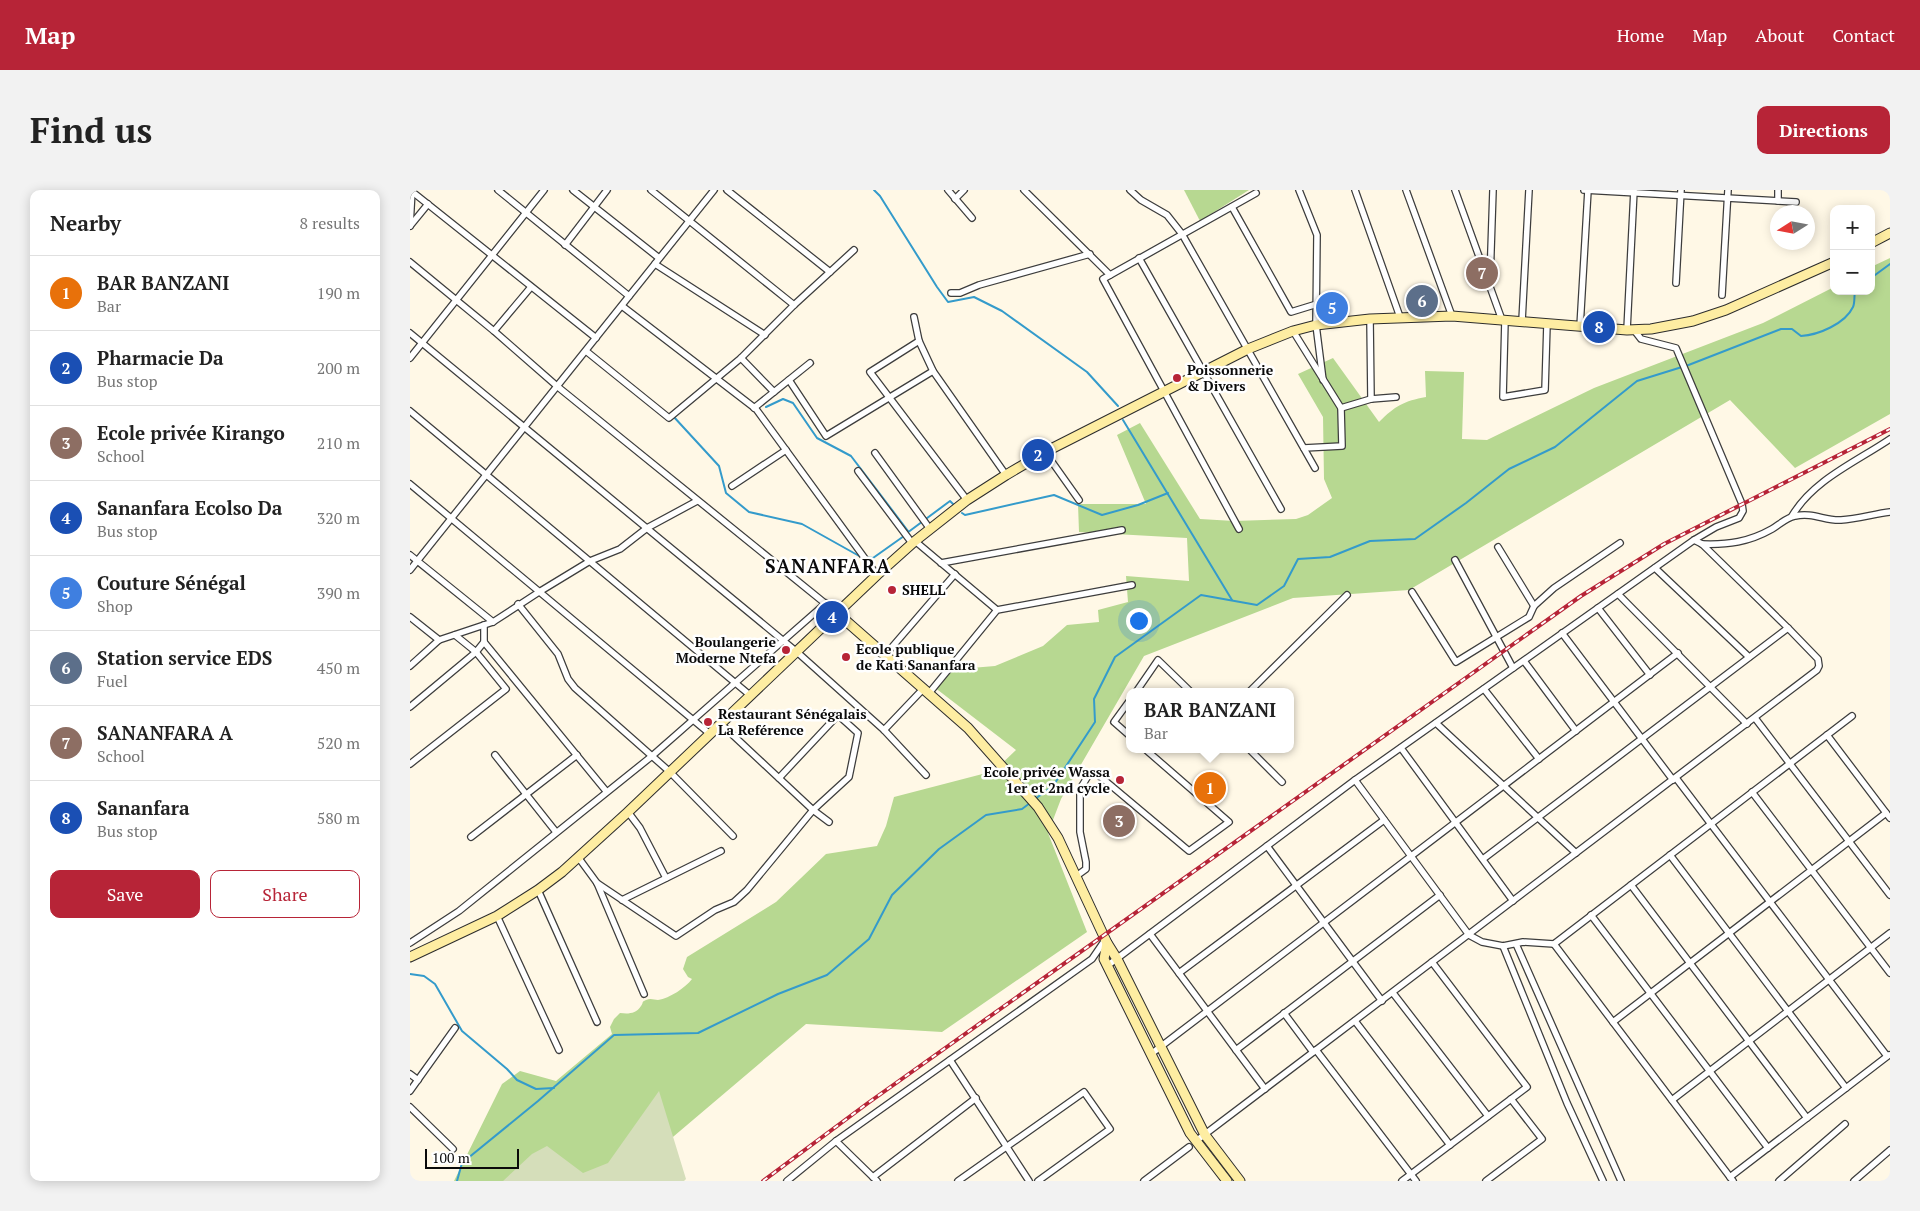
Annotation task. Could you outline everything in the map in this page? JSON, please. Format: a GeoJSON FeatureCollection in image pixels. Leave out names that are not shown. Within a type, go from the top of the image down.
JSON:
{"type":"FeatureCollection","features":[{"type":"Feature","properties":{"kind":"main road"},"geometry":{"type":"LineString","coordinates":[[1875,241],[1890,234]]}},
{"type":"Feature","properties":{"kind":"main road"},"geometry":{"type":"LineString","coordinates":[[410,957],[497,916],[538,890],[628,812],[913,542],[967,500],[1045,452],[1248,350],[1293,331],[1316,325],[1400,317],[1452,316],[1630,330],[1673,326],[1726,310],[1830,264]]}},
{"type":"Feature","properties":{"kind":"main road"},"geometry":{"type":"LineString","coordinates":[[837,613],[886,654],[968,728],[1038,807],[1058,838],[1074,878],[1106,942],[1117,959],[1205,1135],[1240,1181]]}},
{"type":"Feature","properties":{"kind":"main road"},"geometry":{"type":"LineString","coordinates":[[1106,942],[1104,959],[1190,1133],[1193,1144],[1227,1181]]}},
{"type":"Feature","properties":{"kind":"street"},"geometry":{"type":"LineString","coordinates":[[412,190],[596,338]]}},
{"type":"Feature","properties":{"kind":"street"},"geometry":{"type":"LineString","coordinates":[[410,226],[412,190]]}},
{"type":"Feature","properties":{"kind":"street"},"geometry":{"type":"LineString","coordinates":[[498,190],[629,296]]}},
{"type":"Feature","properties":{"kind":"street"},"geometry":{"type":"LineString","coordinates":[[410,358],[544,190]]}},
{"type":"Feature","properties":{"kind":"street"},"geometry":{"type":"LineString","coordinates":[[574,190],[659,258]]}},
{"type":"Feature","properties":{"kind":"street"},"geometry":{"type":"LineString","coordinates":[[565,245],[607,190]]}},
{"type":"Feature","properties":{"kind":"street"},"geometry":{"type":"LineString","coordinates":[[651,190],[794,305]]}},
{"type":"Feature","properties":{"kind":"street"},"geometry":{"type":"LineString","coordinates":[[410,570],[714,190]]}},
{"type":"Feature","properties":{"kind":"street"},"geometry":{"type":"LineString","coordinates":[[727,190],[830,272]]}},
{"type":"Feature","properties":{"kind":"street"},"geometry":{"type":"LineString","coordinates":[[948,190],[972,218]]}},
{"type":"Feature","properties":{"kind":"street"},"geometry":{"type":"LineString","coordinates":[[955,199],[964,190]]}},
{"type":"Feature","properties":{"kind":"street"},"geometry":{"type":"LineString","coordinates":[[1024,190],[1110,274]]}},
{"type":"Feature","properties":{"kind":"street"},"geometry":{"type":"LineString","coordinates":[[1130,190],[1141,200],[1167,215],[1182,234],[1315,468]]}},
{"type":"Feature","properties":{"kind":"street"},"geometry":{"type":"LineString","coordinates":[[1299,190],[1317,235],[1316,325],[1323,380]]}},
{"type":"Feature","properties":{"kind":"street"},"geometry":{"type":"LineString","coordinates":[[1355,190],[1400,317]]}},
{"type":"Feature","properties":{"kind":"street"},"geometry":{"type":"LineString","coordinates":[[1406,190],[1452,316]]}},
{"type":"Feature","properties":{"kind":"street"},"geometry":{"type":"LineString","coordinates":[[1455,190],[1504,320],[1503,397],[1545,390],[1548,324]]}},
{"type":"Feature","properties":{"kind":"street"},"geometry":{"type":"LineString","coordinates":[[1490,285],[1493,190]]}},
{"type":"Feature","properties":{"kind":"street"},"geometry":{"type":"LineString","coordinates":[[1522,322],[1529,190]]}},
{"type":"Feature","properties":{"kind":"street"},"geometry":{"type":"LineString","coordinates":[[1584,190],[1681,193],[1796,202]]}},
{"type":"Feature","properties":{"kind":"street"},"geometry":{"type":"LineString","coordinates":[[1580,327],[1588,190]]}},
{"type":"Feature","properties":{"kind":"street"},"geometry":{"type":"LineString","coordinates":[[1722,295],[1728,190]]}},
{"type":"Feature","properties":{"kind":"street"},"geometry":{"type":"LineString","coordinates":[[1778,190],[1778,201]]}},
{"type":"Feature","properties":{"kind":"street"},"geometry":{"type":"LineString","coordinates":[[1108,966],[1355,780],[1562,633],[1694,540],[1739,518],[1743,511],[1742,504],[1676,348],[1641,339],[1630,330],[1634,191]]}},
{"type":"Feature","properties":{"kind":"street"},"geometry":{"type":"LineString","coordinates":[[1239,529],[1103,279],[1256,193]]}},
{"type":"Feature","properties":{"kind":"street"},"geometry":{"type":"LineString","coordinates":[[1676,283],[1681,193]]}},
{"type":"Feature","properties":{"kind":"street"},"geometry":{"type":"LineString","coordinates":[[410,226],[428,204]]}},
{"type":"Feature","properties":{"kind":"street"},"geometry":{"type":"LineString","coordinates":[[1232,207],[1290,312],[1317,304]]}},
{"type":"Feature","properties":{"kind":"street"},"geometry":{"type":"LineString","coordinates":[[586,351],[669,418],[741,358],[794,305],[854,250]]}},
{"type":"Feature","properties":{"kind":"street"},"geometry":{"type":"LineString","coordinates":[[951,293],[960,293],[978,286],[1090,254]]}},
{"type":"Feature","properties":{"kind":"street"},"geometry":{"type":"LineString","coordinates":[[1139,258],[1281,509]]}},
{"type":"Feature","properties":{"kind":"street"},"geometry":{"type":"LineString","coordinates":[[410,262],[558,387],[837,613]]}},
{"type":"Feature","properties":{"kind":"street"},"geometry":{"type":"LineString","coordinates":[[655,264],[766,335]]}},
{"type":"Feature","properties":{"kind":"street"},"geometry":{"type":"LineString","coordinates":[[494,331],[531,287]]}},
{"type":"Feature","properties":{"kind":"street"},"geometry":{"type":"LineString","coordinates":[[622,306],[754,408],[877,575]]}},
{"type":"Feature","properties":{"kind":"street"},"geometry":{"type":"LineString","coordinates":[[914,317],[919,342],[933,371],[1006,475]]}},
{"type":"Feature","properties":{"kind":"street"},"geometry":{"type":"LineString","coordinates":[[1370,319],[1370,399]]}},
{"type":"Feature","properties":{"kind":"street"},"geometry":{"type":"LineString","coordinates":[[1293,331],[1341,408],[1342,446],[1304,448]]}},
{"type":"Feature","properties":{"kind":"street"},"geometry":{"type":"LineString","coordinates":[[410,333],[797,652],[884,730],[926,776]]}},
{"type":"Feature","properties":{"kind":"street"},"geometry":{"type":"LineString","coordinates":[[919,342],[870,372],[967,500]]}},
{"type":"Feature","properties":{"kind":"street"},"geometry":{"type":"LineString","coordinates":[[741,358],[774,392]]}},
{"type":"Feature","properties":{"kind":"street"},"geometry":{"type":"LineString","coordinates":[[754,408],[810,363]]}},
{"type":"Feature","properties":{"kind":"street"},"geometry":{"type":"LineString","coordinates":[[789,380],[826,436],[933,371]]}},
{"type":"Feature","properties":{"kind":"street"},"geometry":{"type":"LineString","coordinates":[[1341,408],[1370,399],[1396,397]]}},
{"type":"Feature","properties":{"kind":"street"},"geometry":{"type":"LineString","coordinates":[[410,411],[751,696]]}},
{"type":"Feature","properties":{"kind":"street"},"geometry":{"type":"LineString","coordinates":[[1702,544],[1733,544],[1763,534],[1792,516],[1800,502],[1816,487],[1890,440]]}},
{"type":"Feature","properties":{"kind":"street"},"geometry":{"type":"LineString","coordinates":[[732,486],[786,450]]}},
{"type":"Feature","properties":{"kind":"street"},"geometry":{"type":"LineString","coordinates":[[1045,452],[1078,500]]}},
{"type":"Feature","properties":{"kind":"street"},"geometry":{"type":"LineString","coordinates":[[875,453],[930,529]]}},
{"type":"Feature","properties":{"kind":"street"},"geometry":{"type":"LineString","coordinates":[[858,471],[913,542],[998,610]]}},
{"type":"Feature","properties":{"kind":"street"},"geometry":{"type":"LineString","coordinates":[[410,484],[710,734]]}},
{"type":"Feature","properties":{"kind":"street"},"geometry":{"type":"LineString","coordinates":[[410,666],[439,640],[493,622],[518,604],[590,561],[620,549],[647,528],[697,501]]}},
{"type":"Feature","properties":{"kind":"street"},"geometry":{"type":"LineString","coordinates":[[1792,516],[1816,515],[1840,520],[1890,512]]}},
{"type":"Feature","properties":{"kind":"street"},"geometry":{"type":"LineString","coordinates":[[941,563],[1122,530]]}},
{"type":"Feature","properties":{"kind":"street"},"geometry":{"type":"LineString","coordinates":[[1144,1181],[1817,670],[1819,666],[1818,660],[1788,628],[1702,544],[1694,540]]}},
{"type":"Feature","properties":{"kind":"street"},"geometry":{"type":"LineString","coordinates":[[1412,592],[1456,662],[1529,617],[1534,606],[1554,588],[1620,543]]}},
{"type":"Feature","properties":{"kind":"street"},"geometry":{"type":"LineString","coordinates":[[1498,547],[1534,606]]}},
{"type":"Feature","properties":{"kind":"street"},"geometry":{"type":"LineString","coordinates":[[410,555],[493,622]]}},
{"type":"Feature","properties":{"kind":"street"},"geometry":{"type":"LineString","coordinates":[[1455,560],[1513,668]]}},
{"type":"Feature","properties":{"kind":"street"},"geometry":{"type":"LineString","coordinates":[[1655,568],[1750,657]]}},
{"type":"Feature","properties":{"kind":"street"},"geometry":{"type":"LineString","coordinates":[[886,654],[955,574]]}},
{"type":"Feature","properties":{"kind":"street"},"geometry":{"type":"LineString","coordinates":[[884,730],[927,690],[998,610],[1132,584]]}},
{"type":"Feature","properties":{"kind":"street"},"geometry":{"type":"LineString","coordinates":[[1618,594],[1748,724]]}},
{"type":"Feature","properties":{"kind":"street"},"geometry":{"type":"LineString","coordinates":[[1252,688],[1347,595]]}},
{"type":"Feature","properties":{"kind":"street"},"geometry":{"type":"LineString","coordinates":[[410,943],[459,911],[606,791],[652,756],[826,603]]}},
{"type":"Feature","properties":{"kind":"street"},"geometry":{"type":"LineString","coordinates":[[518,604],[558,654],[568,679],[575,688],[670,772],[733,836]]}},
{"type":"Feature","properties":{"kind":"street"},"geometry":{"type":"LineString","coordinates":[[1598,608],[1650,675]]}},
{"type":"Feature","properties":{"kind":"street"},"geometry":{"type":"LineString","coordinates":[[410,617],[439,640]]}},
{"type":"Feature","properties":{"kind":"street"},"geometry":{"type":"LineString","coordinates":[[410,707],[476,652],[484,642],[484,625]]}},
{"type":"Feature","properties":{"kind":"street"},"geometry":{"type":"LineString","coordinates":[[1483,859],[1788,628]]}},
{"type":"Feature","properties":{"kind":"street"},"geometry":{"type":"LineString","coordinates":[[1554,944],[1732,1179],[1768,1148],[1889,1055],[1829,980],[1711,824],[1642,739],[1562,633]]}},
{"type":"Feature","properties":{"kind":"street"},"geometry":{"type":"LineString","coordinates":[[410,764],[506,689],[476,652],[456,635]]}},
{"type":"Feature","properties":{"kind":"street"},"geometry":{"type":"LineString","coordinates":[[484,642],[606,791]]}},
{"type":"Feature","properties":{"kind":"street"},"geometry":{"type":"LineString","coordinates":[[1151,1054],[1678,654]]}},
{"type":"Feature","properties":{"kind":"street"},"geometry":{"type":"LineString","coordinates":[[1139,688],[1158,660],[1187,688]]}},
{"type":"Feature","properties":{"kind":"street"},"geometry":{"type":"LineString","coordinates":[[1524,661],[1576,731]]}},
{"type":"Feature","properties":{"kind":"street"},"geometry":{"type":"LineString","coordinates":[[1484,689],[1539,759]]}},
{"type":"Feature","properties":{"kind":"street"},"geometry":{"type":"LineString","coordinates":[[1126,706],[1114,722],[1126,732]]}},
{"type":"Feature","properties":{"kind":"street"},"geometry":{"type":"LineString","coordinates":[[597,883],[676,936],[715,910],[734,902],[747,890],[813,810],[849,777],[858,733],[838,714],[779,778]]}},
{"type":"Feature","properties":{"kind":"street"},"geometry":{"type":"LineString","coordinates":[[1355,780],[1469,935],[1482,942],[1503,946],[1523,942],[1554,944],[1852,716]]}},
{"type":"Feature","properties":{"kind":"street"},"geometry":{"type":"LineString","coordinates":[[1755,718],[1890,895]]}},
{"type":"Feature","properties":{"kind":"street"},"geometry":{"type":"LineString","coordinates":[[1436,723],[1576,853]]}},
{"type":"Feature","properties":{"kind":"street"},"geometry":{"type":"LineString","coordinates":[[721,724],[813,810],[829,822]]}},
{"type":"Feature","properties":{"kind":"street"},"geometry":{"type":"LineString","coordinates":[[1613,1022],[1849,841],[1888,815],[1827,735]]}},
{"type":"Feature","properties":{"kind":"street"},"geometry":{"type":"LineString","coordinates":[[1401,748],[1513,901]]}},
{"type":"Feature","properties":{"kind":"street"},"geometry":{"type":"LineString","coordinates":[[1074,878],[1086,869],[1080,832],[1080,789],[1088,776],[1096,773],[1189,851],[1229,822],[1150,753]]}},
{"type":"Feature","properties":{"kind":"street"},"geometry":{"type":"LineString","coordinates":[[1253,753],[1282,782]]}},
{"type":"Feature","properties":{"kind":"street"},"geometry":{"type":"LineString","coordinates":[[495,755],[556,832]]}},
{"type":"Feature","properties":{"kind":"street"},"geometry":{"type":"LineString","coordinates":[[471,837],[577,755]]}},
{"type":"Feature","properties":{"kind":"street"},"geometry":{"type":"LineString","coordinates":[[1752,792],[1890,973]]}},
{"type":"Feature","properties":{"kind":"street"},"geometry":{"type":"LineString","coordinates":[[628,812],[640,828],[666,878]]}},
{"type":"Feature","properties":{"kind":"street"},"geometry":{"type":"LineString","coordinates":[[1179,973],[1384,820]]}},
{"type":"Feature","properties":{"kind":"street"},"geometry":{"type":"LineString","coordinates":[[1267,846],[1382,1001]]}},
{"type":"Feature","properties":{"kind":"street"},"geometry":{"type":"LineString","coordinates":[[622,900],[721,851]]}},
{"type":"Feature","properties":{"kind":"street"},"geometry":{"type":"LineString","coordinates":[[1670,855],[1846,1088]]}},
{"type":"Feature","properties":{"kind":"street"},"geometry":{"type":"LineString","coordinates":[[578,857],[597,883],[644,994]]}},
{"type":"Feature","properties":{"kind":"street"},"geometry":{"type":"LineString","coordinates":[[1631,885],[1807,1118]]}},
{"type":"Feature","properties":{"kind":"street"},"geometry":{"type":"LineString","coordinates":[[538,890],[596,1022]]}},
{"type":"Feature","properties":{"kind":"street"},"geometry":{"type":"LineString","coordinates":[[1236,1050],[1440,895]]}},
{"type":"Feature","properties":{"kind":"street"},"geometry":{"type":"LineString","coordinates":[[497,916],[559,1050]]}},
{"type":"Feature","properties":{"kind":"street"},"geometry":{"type":"LineString","coordinates":[[1591,916],[1768,1148]]}},
{"type":"Feature","properties":{"kind":"street"},"geometry":{"type":"LineString","coordinates":[[1672,1100],[1890,933]]}},
{"type":"Feature","properties":{"kind":"street"},"geometry":{"type":"LineString","coordinates":[[1150,934],[1265,1089]]}},
{"type":"Feature","properties":{"kind":"street"},"geometry":{"type":"LineString","coordinates":[[787,1181],[836,1141],[1092,959],[1106,942]]}},
{"type":"Feature","properties":{"kind":"street"},"geometry":{"type":"LineString","coordinates":[[1516,944],[1621,1181]]}},
{"type":"Feature","properties":{"kind":"street"},"geometry":{"type":"LineString","coordinates":[[1503,946],[1567,1103],[1603,1181]]}},
{"type":"Feature","properties":{"kind":"street"},"geometry":{"type":"LineString","coordinates":[[1402,1181],[1527,1087],[1432,962]]}},
{"type":"Feature","properties":{"kind":"street"},"geometry":{"type":"LineString","coordinates":[[1392,992],[1488,1116]]}},
{"type":"Feature","properties":{"kind":"street"},"geometry":{"type":"LineString","coordinates":[[1284,1014],[1416,1181]]}},
{"type":"Feature","properties":{"kind":"street"},"geometry":{"type":"LineString","coordinates":[[1355,1021],[1450,1145]]}},
{"type":"Feature","properties":{"kind":"street"},"geometry":{"type":"LineString","coordinates":[[410,1091],[455,1028]]}},
{"type":"Feature","properties":{"kind":"street"},"geometry":{"type":"LineString","coordinates":[[950,1060],[1029,1181]]}},
{"type":"Feature","properties":{"kind":"street"},"geometry":{"type":"LineString","coordinates":[[410,1074],[418,1080]]}},
{"type":"Feature","properties":{"kind":"street"},"geometry":{"type":"LineString","coordinates":[[958,1181],[1084,1092],[1110,1129],[1038,1181]]}},
{"type":"Feature","properties":{"kind":"street"},"geometry":{"type":"LineString","coordinates":[[836,1141],[875,1179],[976,1098]]}},
{"type":"Feature","properties":{"kind":"street"},"geometry":{"type":"LineString","coordinates":[[1486,1181],[1542,1139],[1510,1099]]}},
{"type":"Feature","properties":{"kind":"street"},"geometry":{"type":"LineString","coordinates":[[410,1107],[453,1149]]}},
{"type":"Feature","properties":{"kind":"street"},"geometry":{"type":"LineString","coordinates":[[1780,1181],[1845,1124]]}},
{"type":"Feature","properties":{"kind":"street"},"geometry":{"type":"LineString","coordinates":[[1854,1181],[1890,1150]]}},
{"type":"Feature","properties":{"kind":"green space"},"geometry":{"type":"Polygon","coordinates":[[[1184,190],[1249,190],[1200,221],[1184,190]]]}},
{"type":"Feature","properties":{"kind":"green space"},"geometry":{"type":"Polygon","coordinates":[[[1890,258],[1890,414],[1795,468],[1730,400],[1409,590],[1293,598],[1144,656],[1061,799],[1048,833],[1087,932],[942,1032],[806,1024],[621,1181],[454,1181],[502,1084],[520,1071],[556,1081],[612,1034],[610,1027],[620,1013],[634,1012],[639,1009],[644,1001],[663,999],[681,989],[692,979],[688,977],[683,969],[687,957],[776,902],[826,854],[877,846],[886,826],[894,797],[994,771],[1016,750],[934,687],[947,670],[995,666],[1043,646],[1067,625],[1099,622],[1098,610],[1128,602],[1126,576],[1189,581],[1187,538],[1079,532],[1078,504],[1146,504],[1117,435],[1140,423],[1200,519],[1234,521],[1296,519],[1308,515],[1332,498],[1324,479],[1323,417],[1298,374],[1333,358],[1379,422],[1400,405],[1426,397],[1425,371],[1464,372],[1462,439],[1487,440],[1594,388],[1763,323],[1830,289],[1830,295],[1875,295],[1875,265],[1890,258]]]}},
{"type":"Feature","properties":{"kind":"green space"},"geometry":{"type":"Polygon","coordinates":[[[659,1091],[686,1179],[684,1181],[503,1181],[532,1154],[547,1146],[583,1173],[608,1163],[659,1091]]]}},
{"type":"Feature","properties":{"kind":"waterway"},"geometry":{"type":"LineString","coordinates":[[874,190],[880,196],[948,302],[974,297],[1002,311],[1087,372],[1118,406]]}},
{"type":"Feature","properties":{"kind":"waterway"},"geometry":{"type":"LineString","coordinates":[[1875,275],[1890,264]]}},
{"type":"Feature","properties":{"kind":"waterway"},"geometry":{"type":"LineString","coordinates":[[1686,366],[1781,329],[1792,329],[1801,336],[1823,331],[1844,319],[1854,305],[1855,295]]}},
{"type":"Feature","properties":{"kind":"waterway"},"geometry":{"type":"LineString","coordinates":[[1035,799],[1053,786],[1095,722],[1094,699],[1115,657],[1201,595],[1257,605],[1284,586],[1298,559],[1330,557],[1370,541],[1415,539],[1466,503],[1509,469],[1555,447],[1637,381],[1682,367]]}},
{"type":"Feature","properties":{"kind":"waterway"},"geometry":{"type":"LineString","coordinates":[[766,407],[783,399],[793,403],[817,438],[851,456],[908,531]]}},
{"type":"Feature","properties":{"kind":"waterway"},"geometry":{"type":"LineString","coordinates":[[673,416],[719,466],[726,493],[749,512],[802,524],[861,557]]}},
{"type":"Feature","properties":{"kind":"waterway"},"geometry":{"type":"LineString","coordinates":[[1123,420],[1232,600]]}},
{"type":"Feature","properties":{"kind":"waterway"},"geometry":{"type":"LineString","coordinates":[[962,513],[965,515],[1054,495],[1102,515],[1138,505],[1168,493]]}},
{"type":"Feature","properties":{"kind":"waterway"},"geometry":{"type":"LineString","coordinates":[[907,533],[950,501],[953,504]]}},
{"type":"Feature","properties":{"kind":"waterway"},"geometry":{"type":"LineString","coordinates":[[865,557],[873,558],[904,536]]}},
{"type":"Feature","properties":{"kind":"waterway"},"geometry":{"type":"LineString","coordinates":[[457,1181],[462,1163],[538,1101],[614,1035],[698,1033],[778,994],[827,975],[869,939],[892,895],[939,849],[986,815],[1022,809],[1030,803]]}},
{"type":"Feature","properties":{"kind":"waterway"},"geometry":{"type":"LineString","coordinates":[[410,974],[424,976],[435,984],[462,1031],[507,1069],[517,1080],[536,1089],[554,1088]]}},
{"type":"Feature","properties":{"kind":"railway"},"geometry":{"type":"LineString","coordinates":[[763,1181],[868,1103],[1581,596],[1664,544],[1890,429]]}},
{"type":"Feature","properties":{"kind":"place","name":"SANANFARA A"},"geometry":{"type":"Point","coordinates":[1482,273]}},
{"type":"Feature","properties":{"kind":"place","name":"Station service EDS"},"geometry":{"type":"Point","coordinates":[1422,301]}},
{"type":"Feature","properties":{"kind":"place","name":"Couture Sénégal"},"geometry":{"type":"Point","coordinates":[1332,308]}},
{"type":"Feature","properties":{"kind":"place","name":"Sananfara"},"geometry":{"type":"Point","coordinates":[1599,327]}},
{"type":"Feature","properties":{"kind":"place","name":"Poissonnerie & Divers"},"geometry":{"type":"Point","coordinates":[1177,378]}},
{"type":"Feature","properties":{"kind":"place","name":"Pharmacie Da"},"geometry":{"type":"Point","coordinates":[1038,455]}},
{"type":"Feature","properties":{"kind":"place","name":"SHELL"},"geometry":{"type":"Point","coordinates":[892,590]}},
{"type":"Feature","properties":{"kind":"place","name":"Sananfara Ecolso Da"},"geometry":{"type":"Point","coordinates":[832,617]}},
{"type":"Feature","properties":{"kind":"place","name":"Boulangerie Moderne Ntefa"},"geometry":{"type":"Point","coordinates":[786,650]}},
{"type":"Feature","properties":{"kind":"place","name":"Ecole publique de Kati Sananfara"},"geometry":{"type":"Point","coordinates":[846,657]}},
{"type":"Feature","properties":{"kind":"place","name":"Restaurant Sénégalais La Reférence"},"geometry":{"type":"Point","coordinates":[708,722]}},
{"type":"Feature","properties":{"kind":"place","name":"Ecole privée Wassa 1er et 2nd cycle"},"geometry":{"type":"Point","coordinates":[1120,780]}},
{"type":"Feature","properties":{"kind":"place","name":"BAR BANZANI"},"geometry":{"type":"Point","coordinates":[1210,788]}},
{"type":"Feature","properties":{"kind":"place","name":"Ecole privée Kirango"},"geometry":{"type":"Point","coordinates":[1119,821]}},
{"type":"Feature","properties":{"kind":"district","name":"SANANFARA"},"geometry":{"type":"Point","coordinates":[828,566]}}]}
